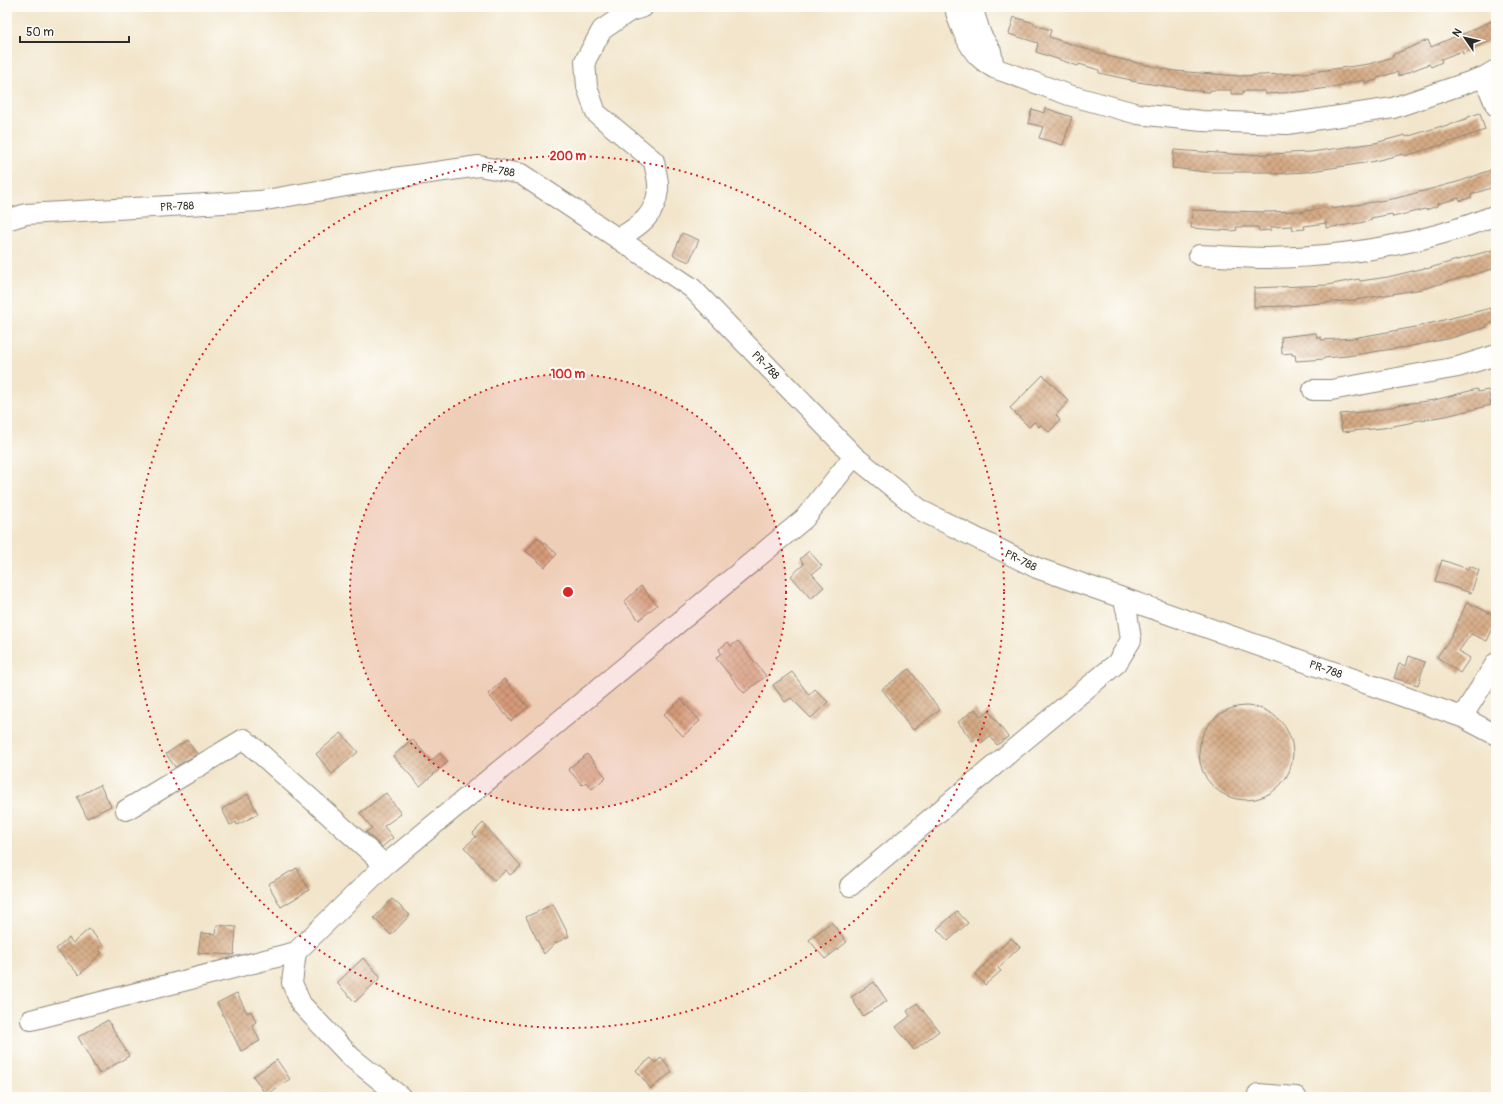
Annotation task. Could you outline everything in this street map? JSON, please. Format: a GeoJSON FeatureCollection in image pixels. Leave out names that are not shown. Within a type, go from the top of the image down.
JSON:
{"type":"FeatureCollection","features":[{"type":"Feature","properties":{"kind":"street"},"geometry":{"type":"LineString","coordinates":[[618,238],[641,224],[655,207],[658,188],[654,161],[596,113],[587,87],[585,61],[602,30],[628,12],[643,7]]}},
{"type":"Feature","properties":{"kind":"street"},"geometry":{"type":"LineString","coordinates":[[955,7],[956,13],[975,38]]}},
{"type":"Feature","properties":{"kind":"street"},"geometry":{"type":"LineString","coordinates":[[974,7],[975,38],[978,56],[994,68],[1069,95],[1138,114],[1202,122],[1287,124],[1393,108],[1490,73],[1496,106]]}},
{"type":"Feature","properties":{"kind":"street","name":"PR-788"},"geometry":{"type":"LineString","coordinates":[[7,220],[26,214],[260,201],[387,178],[478,166],[521,174],[692,288],[854,456],[922,511],[1036,568],[1462,717],[1496,735]]}},
{"type":"Feature","properties":{"kind":"street"},"geometry":{"type":"LineString","coordinates":[[1199,256],[1266,258],[1329,255],[1393,246],[1466,227],[1496,215]]}},
{"type":"Feature","properties":{"kind":"street"},"geometry":{"type":"LineString","coordinates":[[1313,390],[1331,390],[1458,367],[1496,355]]}},
{"type":"Feature","properties":{"kind":"street"},"geometry":{"type":"LineString","coordinates":[[30,1020],[296,952],[385,865],[804,519],[854,456]]}},
{"type":"Feature","properties":{"kind":"street"},"geometry":{"type":"LineString","coordinates":[[850,886],[1116,663],[1131,640],[1127,612],[1123,598]]}},
{"type":"Feature","properties":{"kind":"street"},"geometry":{"type":"LineString","coordinates":[[1462,717],[1496,664]]}},
{"type":"Feature","properties":{"kind":"street"},"geometry":{"type":"LineString","coordinates":[[126,810],[244,739],[385,865]]}},
{"type":"Feature","properties":{"kind":"street"},"geometry":{"type":"LineString","coordinates":[[296,952],[292,982],[301,1004],[351,1057],[401,1097]]}},
{"type":"Feature","properties":{"kind":"street"},"geometry":{"type":"LineString","coordinates":[[1258,1094],[1296,1097]]}},
{"type":"Feature","properties":{"kind":"building"},"geometry":{"type":"Polygon","coordinates":[[[1014,17],[1051,30],[1049,37],[1111,57],[1174,71],[1239,76],[1305,73],[1369,64],[1393,57],[1392,55],[1428,40],[1431,47],[1496,19],[1496,38],[1463,54],[1462,51],[1441,59],[1442,62],[1431,67],[1429,64],[1399,76],[1397,72],[1365,83],[1365,80],[1343,84],[1344,86],[1298,92],[1265,94],[1265,91],[1243,91],[1243,94],[1231,94],[1231,90],[1210,90],[1210,92],[1205,92],[1131,81],[1099,73],[1099,70],[1079,64],[1078,66],[1036,52],[1038,43],[1009,34],[1014,17]]]}},
{"type":"Feature","properties":{"kind":"building"},"geometry":{"type":"Polygon","coordinates":[[[1045,108],[1072,117],[1063,145],[1039,138],[1043,127],[1028,123],[1032,109],[1044,113],[1045,108]]]}},
{"type":"Feature","properties":{"kind":"building"},"geometry":{"type":"Polygon","coordinates":[[[1480,113],[1485,130],[1404,156],[1403,154],[1371,162],[1305,172],[1272,174],[1272,172],[1206,172],[1172,168],[1174,150],[1247,155],[1311,152],[1375,143],[1405,135],[1406,137],[1442,126],[1442,128],[1480,113]]]}},
{"type":"Feature","properties":{"kind":"building"},"geometry":{"type":"Polygon","coordinates":[[[1496,168],[1496,186],[1471,195],[1472,197],[1460,201],[1459,198],[1437,204],[1437,206],[1426,210],[1393,217],[1392,214],[1371,218],[1372,220],[1360,223],[1326,228],[1326,223],[1304,226],[1305,229],[1293,230],[1292,226],[1271,227],[1271,230],[1259,231],[1258,227],[1236,227],[1237,230],[1232,231],[1191,228],[1192,210],[1299,212],[1331,207],[1332,209],[1397,198],[1461,181],[1496,168]]]}},
{"type":"Feature","properties":{"kind":"building"},"geometry":{"type":"Polygon","coordinates":[[[682,233],[699,240],[689,262],[673,255],[682,233]]]}},
{"type":"Feature","properties":{"kind":"building"},"geometry":{"type":"Polygon","coordinates":[[[1492,250],[1493,252],[1496,251],[1496,268],[1422,289],[1355,300],[1288,306],[1254,307],[1254,288],[1327,285],[1359,279],[1360,281],[1388,277],[1426,269],[1492,250]]]}},
{"type":"Feature","properties":{"kind":"building"},"geometry":{"type":"Polygon","coordinates":[[[1491,308],[1495,322],[1486,325],[1487,327],[1451,338],[1412,346],[1324,359],[1296,361],[1295,355],[1292,355],[1292,353],[1282,354],[1281,337],[1316,333],[1317,338],[1321,337],[1321,340],[1353,338],[1416,327],[1491,308]]]}},
{"type":"Feature","properties":{"kind":"building"},"geometry":{"type":"Polygon","coordinates":[[[1043,375],[1069,401],[1056,415],[1060,420],[1049,432],[1041,425],[1039,427],[1034,422],[1029,427],[1010,408],[1043,375]]]}},
{"type":"Feature","properties":{"kind":"building"},"geometry":{"type":"Polygon","coordinates":[[[1477,389],[1478,392],[1488,390],[1491,405],[1446,416],[1383,428],[1342,432],[1340,414],[1373,411],[1403,404],[1435,400],[1477,389]]]}},
{"type":"Feature","properties":{"kind":"building"},"geometry":{"type":"Polygon","coordinates":[[[537,537],[557,554],[545,567],[526,551],[537,537]]]}},
{"type":"Feature","properties":{"kind":"building"},"geometry":{"type":"Polygon","coordinates":[[[809,551],[822,566],[812,574],[824,587],[811,599],[791,576],[804,564],[800,559],[809,551]]]}},
{"type":"Feature","properties":{"kind":"building"},"geometry":{"type":"Polygon","coordinates":[[[1442,560],[1468,569],[1469,566],[1479,570],[1471,593],[1435,581],[1442,560]]]}},
{"type":"Feature","properties":{"kind":"building"},"geometry":{"type":"Polygon","coordinates":[[[641,586],[657,605],[639,620],[624,602],[641,586]]]}},
{"type":"Feature","properties":{"kind":"building"},"geometry":{"type":"Polygon","coordinates":[[[1467,602],[1496,616],[1496,621],[1487,641],[1471,634],[1459,651],[1470,658],[1460,673],[1437,657],[1452,635],[1467,602]]]}},
{"type":"Feature","properties":{"kind":"building"},"geometry":{"type":"Polygon","coordinates":[[[738,641],[766,676],[744,693],[716,658],[721,653],[719,649],[728,642],[731,646],[738,641]]]}},
{"type":"Feature","properties":{"kind":"building"},"geometry":{"type":"Polygon","coordinates":[[[1409,656],[1425,662],[1418,685],[1394,678],[1399,664],[1406,666],[1409,656]]]}},
{"type":"Feature","properties":{"kind":"building"},"geometry":{"type":"Polygon","coordinates":[[[909,669],[940,710],[913,730],[882,689],[909,669]]]}},
{"type":"Feature","properties":{"kind":"building"},"geometry":{"type":"Polygon","coordinates":[[[792,672],[809,695],[815,689],[828,702],[811,718],[791,698],[785,702],[773,685],[792,672]]]}},
{"type":"Feature","properties":{"kind":"building"},"geometry":{"type":"Polygon","coordinates":[[[504,679],[528,707],[511,721],[488,694],[504,679]]]}},
{"type":"Feature","properties":{"kind":"building"},"geometry":{"type":"Polygon","coordinates":[[[681,699],[700,721],[683,736],[663,715],[681,699]]]}},
{"type":"Feature","properties":{"kind":"building"},"geometry":{"type":"Polygon","coordinates":[[[1237,706],[1255,706],[1264,709],[1280,719],[1290,735],[1293,744],[1293,762],[1290,771],[1280,787],[1264,797],[1255,800],[1237,800],[1228,797],[1212,787],[1202,771],[1199,762],[1199,744],[1202,735],[1212,719],[1228,709],[1237,706]]]}},
{"type":"Feature","properties":{"kind":"building"},"geometry":{"type":"Polygon","coordinates":[[[975,709],[981,717],[989,711],[1008,737],[997,745],[990,736],[981,743],[977,739],[973,742],[958,722],[975,709]]]}},
{"type":"Feature","properties":{"kind":"building"},"geometry":{"type":"Polygon","coordinates":[[[341,733],[358,752],[332,774],[316,754],[341,733]]]}},
{"type":"Feature","properties":{"kind":"building"},"geometry":{"type":"Polygon","coordinates":[[[412,739],[431,761],[440,753],[448,762],[420,786],[393,756],[412,739]]]}},
{"type":"Feature","properties":{"kind":"building"},"geometry":{"type":"Polygon","coordinates":[[[187,740],[197,754],[175,767],[166,754],[187,740]]]}},
{"type":"Feature","properties":{"kind":"building"},"geometry":{"type":"Polygon","coordinates":[[[587,754],[606,777],[592,789],[586,782],[582,785],[568,769],[587,754]]]}},
{"type":"Feature","properties":{"kind":"building"},"geometry":{"type":"Polygon","coordinates":[[[100,785],[111,806],[87,818],[77,797],[100,785]]]}},
{"type":"Feature","properties":{"kind":"building"},"geometry":{"type":"Polygon","coordinates":[[[386,793],[401,814],[384,826],[393,838],[382,847],[366,832],[372,828],[360,813],[386,793]]]}},
{"type":"Feature","properties":{"kind":"building"},"geometry":{"type":"Polygon","coordinates":[[[248,794],[258,814],[237,825],[236,822],[230,825],[222,809],[248,794]]]}},
{"type":"Feature","properties":{"kind":"building"},"geometry":{"type":"Polygon","coordinates":[[[483,823],[521,866],[510,875],[506,870],[494,881],[464,847],[476,837],[473,833],[483,823]]]}},
{"type":"Feature","properties":{"kind":"building"},"geometry":{"type":"Polygon","coordinates":[[[297,868],[309,890],[281,907],[268,884],[297,868]]]}},
{"type":"Feature","properties":{"kind":"building"},"geometry":{"type":"Polygon","coordinates":[[[392,899],[410,915],[391,935],[374,918],[392,899]]]}},
{"type":"Feature","properties":{"kind":"building"},"geometry":{"type":"Polygon","coordinates":[[[553,904],[569,936],[554,944],[544,954],[526,917],[553,904]]]}},
{"type":"Feature","properties":{"kind":"building"},"geometry":{"type":"Polygon","coordinates":[[[957,911],[968,923],[948,941],[937,929],[957,911]]]}},
{"type":"Feature","properties":{"kind":"building"},"geometry":{"type":"Polygon","coordinates":[[[831,922],[847,942],[825,959],[809,940],[831,922]]]}},
{"type":"Feature","properties":{"kind":"building"},"geometry":{"type":"Polygon","coordinates":[[[217,925],[236,927],[234,955],[198,953],[201,933],[216,934],[217,925]]]}},
{"type":"Feature","properties":{"kind":"building"},"geometry":{"type":"Polygon","coordinates":[[[89,929],[103,945],[98,949],[102,953],[79,975],[56,949],[69,938],[73,943],[89,929]]]}},
{"type":"Feature","properties":{"kind":"building"},"geometry":{"type":"Polygon","coordinates":[[[1011,938],[1020,947],[998,968],[1001,971],[985,985],[975,974],[1011,938]]]}},
{"type":"Feature","properties":{"kind":"building"},"geometry":{"type":"Polygon","coordinates":[[[363,958],[381,977],[355,1002],[337,983],[363,958]]]}},
{"type":"Feature","properties":{"kind":"building"},"geometry":{"type":"Polygon","coordinates":[[[874,982],[887,1001],[863,1016],[851,997],[874,982]]]}},
{"type":"Feature","properties":{"kind":"building"},"geometry":{"type":"Polygon","coordinates":[[[237,993],[247,1013],[251,1011],[256,1022],[252,1025],[260,1041],[241,1051],[217,1003],[237,993]]]}},
{"type":"Feature","properties":{"kind":"building"},"geometry":{"type":"Polygon","coordinates":[[[917,1003],[939,1031],[914,1050],[896,1027],[910,1016],[907,1011],[917,1003]]]}},
{"type":"Feature","properties":{"kind":"building"},"geometry":{"type":"Polygon","coordinates":[[[108,1020],[129,1056],[99,1074],[78,1037],[108,1020]]]}},
{"type":"Feature","properties":{"kind":"building"},"geometry":{"type":"Polygon","coordinates":[[[651,1058],[655,1063],[661,1058],[672,1072],[651,1089],[636,1070],[651,1058]]]}},
{"type":"Feature","properties":{"kind":"building"},"geometry":{"type":"Polygon","coordinates":[[[277,1060],[290,1079],[266,1095],[253,1076],[277,1060]]]}}]}
